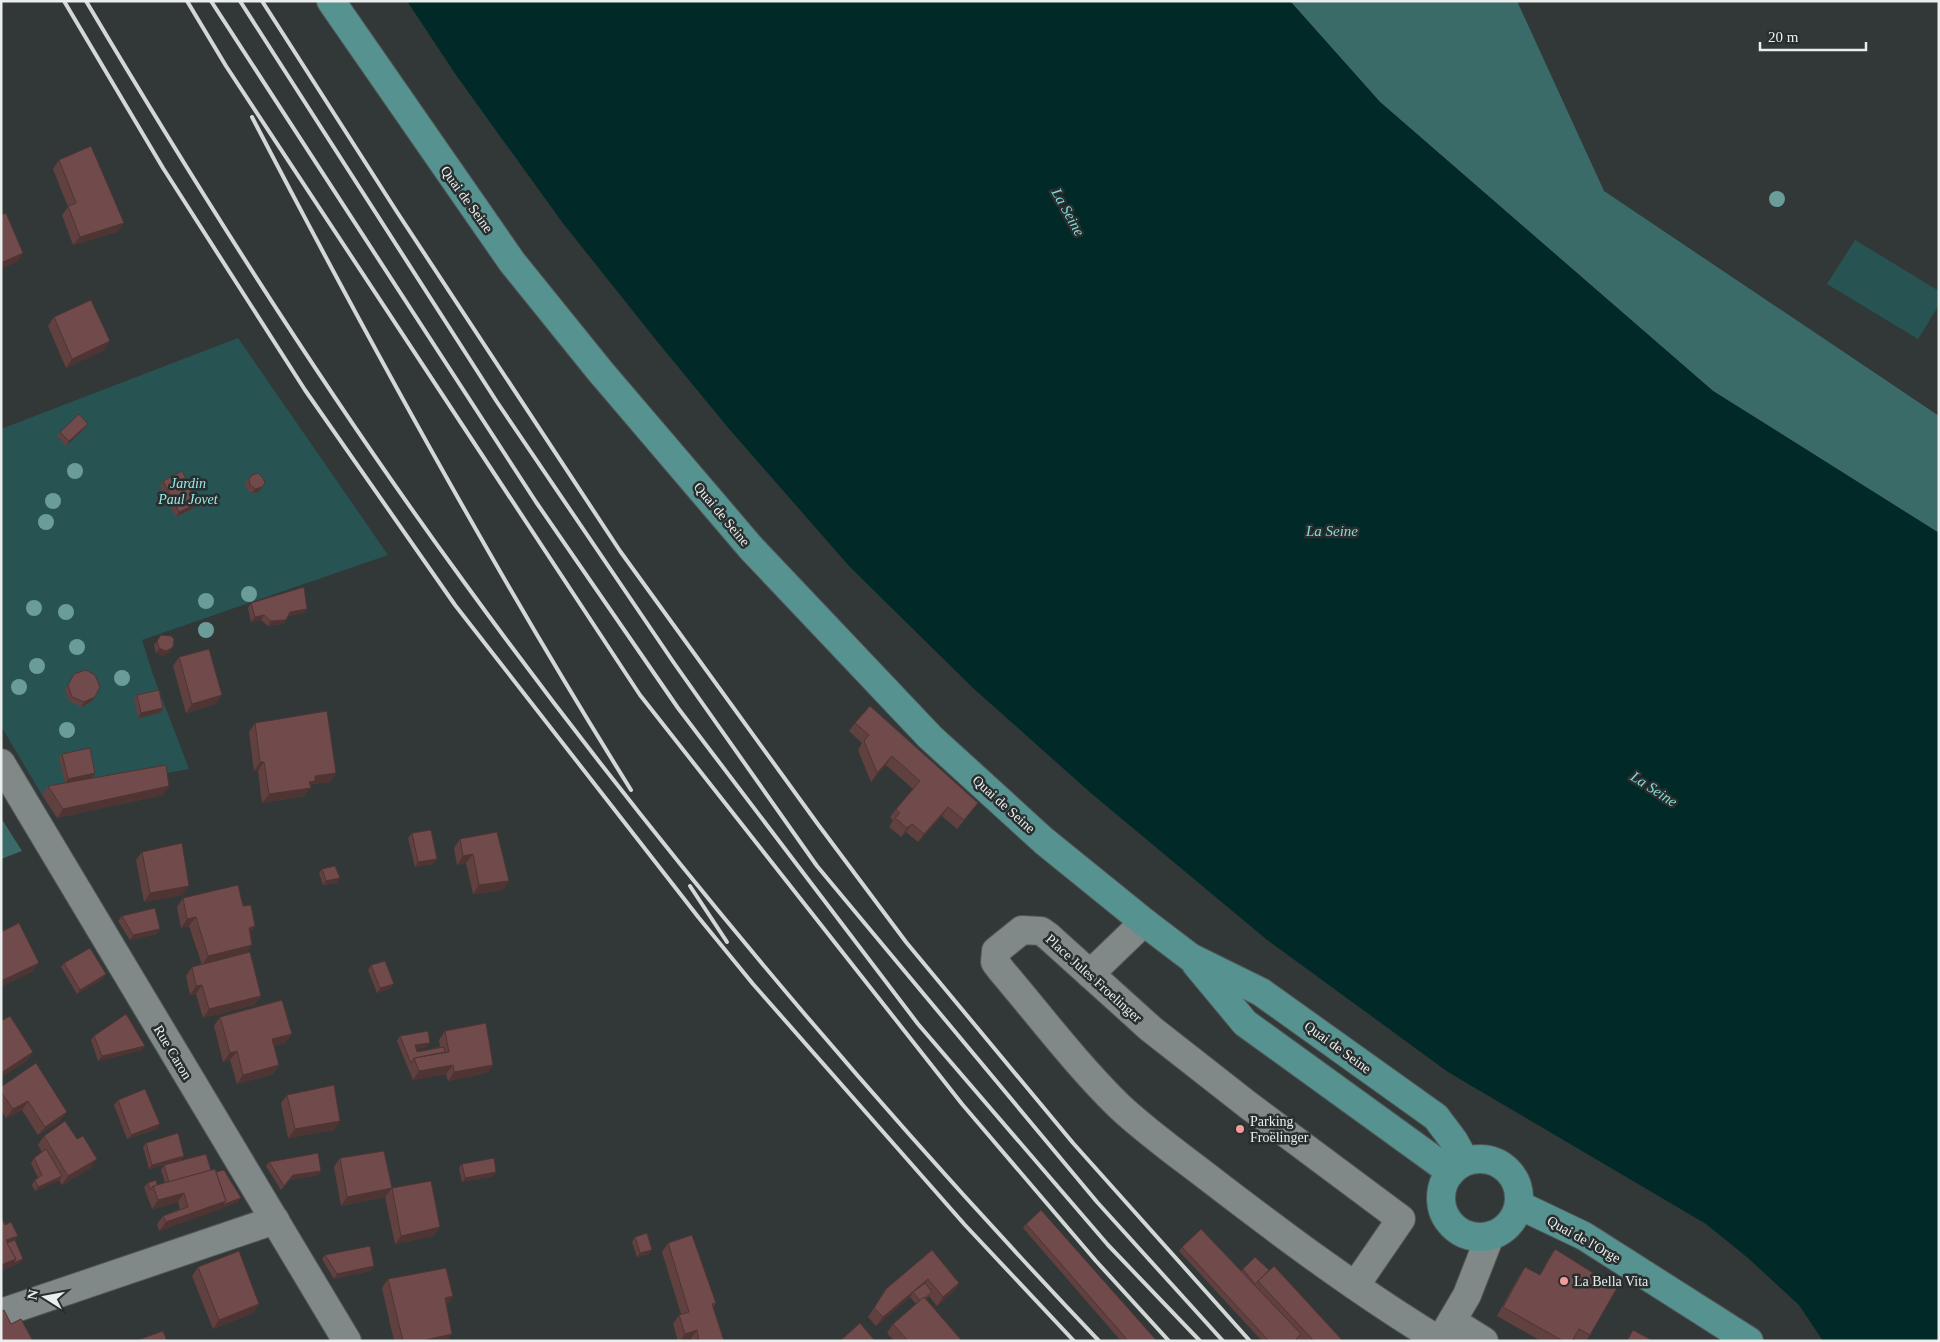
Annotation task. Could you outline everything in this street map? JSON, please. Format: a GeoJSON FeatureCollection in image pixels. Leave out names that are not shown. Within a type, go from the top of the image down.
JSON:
{"type":"FeatureCollection","features":[{"type":"Feature","properties":{"kind":"main road","name":"Quai de Seine"},"geometry":{"type":"LineString","coordinates":[[331,1],[512,262],[600,371],[751,548],[930,737],[1044,841],[1190,957],[1261,992],[1436,1117],[1454,1141],[1458,1166]]}},
{"type":"Feature","properties":{"kind":"main road","name":"Quai de Seine"},"geometry":{"type":"LineString","coordinates":[[1190,957],[1245,1023],[1458,1166]]}},
{"type":"Feature","properties":{"kind":"main road"},"geometry":{"type":"LineString","coordinates":[[1478,1158],[1491,1159],[1503,1165],[1512,1174],[1518,1186],[1519,1205],[1511,1223],[1501,1231],[1490,1236],[1477,1237],[1464,1234],[1453,1227],[1445,1216],[1441,1204],[1441,1191],[1445,1178],[1458,1166],[1478,1158]]}},
{"type":"Feature","properties":{"kind":"main road","name":"Quai de l'Orge"},"geometry":{"type":"LineString","coordinates":[[1519,1205],[1584,1236],[1749,1341]]}},
{"type":"Feature","properties":{"kind":"street","name":"Rue Caron"},"geometry":{"type":"LineString","coordinates":[[1,763],[275,1220],[342,1339]]}},
{"type":"Feature","properties":{"kind":"street"},"geometry":{"type":"LineString","coordinates":[[1090,974],[1144,922]]}},
{"type":"Feature","properties":{"kind":"street","name":"Place Jules Froelinger"},"geometry":{"type":"LineString","coordinates":[[1355,1286],[1401,1219],[1158,1035],[1041,931],[1022,930],[996,951],[994,962],[1096,1082],[1121,1108],[1255,1214],[1355,1286],[1444,1334],[1484,1341]]}},
{"type":"Feature","properties":{"kind":"street"},"geometry":{"type":"LineString","coordinates":[[1,1313],[275,1220]]}},
{"type":"Feature","properties":{"kind":"street"},"geometry":{"type":"LineString","coordinates":[[1444,1334],[1467,1294],[1490,1236]]}},
{"type":"Feature","properties":{"kind":"green space"},"geometry":{"type":"Polygon","coordinates":[[[1855,240],[1939,291],[1939,305],[1918,339],[1827,284],[1855,240]]]}},
{"type":"Feature","properties":{"kind":"green space","name":"Jardin Paul Jovet"},"geometry":{"type":"Polygon","coordinates":[[[238,338],[388,555],[142,640],[153,675],[189,769],[42,795],[1,726],[1,429],[238,338]]]}},
{"type":"Feature","properties":{"kind":"shaded area"},"geometry":{"type":"Polygon","coordinates":[[[1290,1],[1517,1],[1604,191],[1939,416],[1939,533],[1713,391],[1380,102],[1290,1]]]}},
{"type":"Feature","properties":{"kind":"shaded area"},"geometry":{"type":"Polygon","coordinates":[[[1,818],[22,851],[1,859],[1,818]]]}},
{"type":"Feature","properties":{"kind":"water","name":"La Seine"},"geometry":{"type":"Polygon","coordinates":[[[407,1],[1290,1],[1380,102],[1713,391],[1939,533],[1939,1341],[1823,1341],[1799,1305],[1748,1258],[1706,1224],[1448,1072],[1266,939],[1092,794],[973,688],[849,566],[730,430],[562,222],[456,75],[407,1]]]}},
{"type":"Feature","properties":{"kind":"building"},"geometry":{"type":"Polygon","coordinates":[[[91,146],[124,223],[80,237],[68,206],[76,203],[59,160],[91,146]]]}},
{"type":"Feature","properties":{"kind":"building"},"geometry":{"type":"Polygon","coordinates":[[[6,213],[23,253],[1,263],[1,215],[6,213]]]}},
{"type":"Feature","properties":{"kind":"building"},"geometry":{"type":"Polygon","coordinates":[[[91,300],[110,341],[72,359],[54,317],[91,300]]]}},
{"type":"Feature","properties":{"kind":"building"},"geometry":{"type":"Polygon","coordinates":[[[79,414],[88,424],[69,441],[60,432],[79,414]]]}},
{"type":"Feature","properties":{"kind":"building"},"geometry":{"type":"Polygon","coordinates":[[[182,471],[198,503],[179,512],[163,481],[182,471]]]}},
{"type":"Feature","properties":{"kind":"building"},"geometry":{"type":"Polygon","coordinates":[[[258,473],[265,483],[262,487],[255,489],[250,485],[249,479],[252,475],[258,473]]]}},
{"type":"Feature","properties":{"kind":"building"},"geometry":{"type":"Polygon","coordinates":[[[304,587],[307,609],[290,612],[286,620],[271,621],[264,615],[255,617],[251,603],[304,587]]]}},
{"type":"Feature","properties":{"kind":"building"},"geometry":{"type":"Polygon","coordinates":[[[161,635],[171,636],[174,639],[173,647],[166,651],[159,648],[157,641],[161,635]]]}},
{"type":"Feature","properties":{"kind":"building"},"geometry":{"type":"Polygon","coordinates":[[[209,649],[222,695],[192,704],[179,657],[209,649]]]}},
{"type":"Feature","properties":{"kind":"building"},"geometry":{"type":"Polygon","coordinates":[[[86,670],[95,675],[100,687],[95,697],[84,702],[72,697],[68,685],[74,674],[86,670]]]}},
{"type":"Feature","properties":{"kind":"building"},"geometry":{"type":"Polygon","coordinates":[[[159,690],[163,708],[141,713],[137,695],[159,690]]]}},
{"type":"Feature","properties":{"kind":"building"},"geometry":{"type":"Polygon","coordinates":[[[870,706],[978,803],[964,820],[948,807],[924,834],[912,824],[907,828],[895,818],[900,813],[896,809],[920,781],[892,756],[877,773],[864,741],[869,735],[855,723],[870,706]]]}},
{"type":"Feature","properties":{"kind":"building"},"geometry":{"type":"Polygon","coordinates":[[[327,711],[336,773],[315,776],[315,781],[309,782],[311,788],[269,794],[264,762],[260,762],[255,723],[327,711]]]}},
{"type":"Feature","properties":{"kind":"building"},"geometry":{"type":"Polygon","coordinates":[[[90,748],[95,773],[68,779],[62,754],[90,748]]]}},
{"type":"Feature","properties":{"kind":"building"},"geometry":{"type":"Polygon","coordinates":[[[166,765],[169,786],[63,809],[48,786],[166,765]]]}},
{"type":"Feature","properties":{"kind":"building"},"geometry":{"type":"Polygon","coordinates":[[[431,830],[437,859],[418,862],[412,833],[431,830]]]}},
{"type":"Feature","properties":{"kind":"building"},"geometry":{"type":"Polygon","coordinates":[[[497,832],[509,881],[479,885],[473,854],[463,856],[460,839],[497,832]]]}},
{"type":"Feature","properties":{"kind":"building"},"geometry":{"type":"Polygon","coordinates":[[[182,843],[189,886],[150,893],[142,852],[182,843]]]}},
{"type":"Feature","properties":{"kind":"building"},"geometry":{"type":"Polygon","coordinates":[[[335,866],[340,878],[326,881],[322,869],[335,866]]]}},
{"type":"Feature","properties":{"kind":"building"},"geometry":{"type":"Polygon","coordinates":[[[238,885],[243,906],[251,905],[255,926],[249,928],[252,945],[208,956],[196,917],[187,919],[183,898],[238,885]]]}},
{"type":"Feature","properties":{"kind":"building"},"geometry":{"type":"Polygon","coordinates":[[[155,908],[160,929],[133,935],[122,916],[155,908]]]}},
{"type":"Feature","properties":{"kind":"building"},"geometry":{"type":"Polygon","coordinates":[[[19,923],[39,963],[1,981],[1,932],[19,923]]]}},
{"type":"Feature","properties":{"kind":"building"},"geometry":{"type":"Polygon","coordinates":[[[90,948],[106,974],[80,990],[64,963],[90,948]]]}},
{"type":"Feature","properties":{"kind":"building"},"geometry":{"type":"Polygon","coordinates":[[[250,952],[261,996],[209,1009],[202,985],[196,986],[192,967],[250,952]]]}},
{"type":"Feature","properties":{"kind":"building"},"geometry":{"type":"Polygon","coordinates":[[[385,961],[394,984],[380,988],[371,965],[385,961]]]}},
{"type":"Feature","properties":{"kind":"building"},"geometry":{"type":"Polygon","coordinates":[[[282,1000],[292,1034],[272,1039],[279,1065],[243,1075],[237,1051],[230,1053],[220,1017],[282,1000]]]}},
{"type":"Feature","properties":{"kind":"building"},"geometry":{"type":"Polygon","coordinates":[[[126,1014],[145,1046],[102,1056],[94,1036],[126,1014]]]}},
{"type":"Feature","properties":{"kind":"building"},"geometry":{"type":"Polygon","coordinates":[[[10,1016],[33,1052],[1,1073],[1,1021],[10,1016]]]}},
{"type":"Feature","properties":{"kind":"building"},"geometry":{"type":"Polygon","coordinates":[[[486,1023],[493,1065],[454,1072],[453,1065],[419,1071],[414,1058],[449,1052],[445,1031],[486,1023]]]}},
{"type":"Feature","properties":{"kind":"building"},"geometry":{"type":"Polygon","coordinates":[[[428,1031],[430,1043],[415,1045],[417,1052],[444,1047],[445,1052],[414,1058],[411,1063],[400,1036],[428,1031]]]}},
{"type":"Feature","properties":{"kind":"building"},"geometry":{"type":"Polygon","coordinates":[[[36,1063],[67,1112],[45,1127],[28,1101],[13,1109],[1,1092],[1,1087],[36,1063]]]}},
{"type":"Feature","properties":{"kind":"building"},"geometry":{"type":"Polygon","coordinates":[[[334,1085],[340,1121],[295,1129],[287,1095],[334,1085]]]}},
{"type":"Feature","properties":{"kind":"building"},"geometry":{"type":"Polygon","coordinates":[[[145,1089],[160,1124],[131,1135],[118,1100],[145,1089]]]}},
{"type":"Feature","properties":{"kind":"building"},"geometry":{"type":"Polygon","coordinates":[[[65,1121],[77,1139],[83,1136],[97,1159],[68,1176],[44,1136],[65,1121]]]}},
{"type":"Feature","properties":{"kind":"building"},"geometry":{"type":"Polygon","coordinates":[[[178,1133],[184,1156],[152,1165],[146,1143],[178,1133]]]}},
{"type":"Feature","properties":{"kind":"building"},"geometry":{"type":"Polygon","coordinates":[[[46,1149],[62,1176],[38,1187],[35,1180],[42,1175],[34,1158],[46,1149]]]}},
{"type":"Feature","properties":{"kind":"building"},"geometry":{"type":"Polygon","coordinates":[[[384,1151],[392,1188],[347,1197],[340,1158],[384,1151]]]}},
{"type":"Feature","properties":{"kind":"building"},"geometry":{"type":"Polygon","coordinates":[[[318,1153],[321,1171],[293,1175],[284,1186],[269,1162],[318,1153]]]}},
{"type":"Feature","properties":{"kind":"building"},"geometry":{"type":"Polygon","coordinates":[[[206,1154],[211,1170],[169,1182],[164,1165],[206,1154]]]}},
{"type":"Feature","properties":{"kind":"building"},"geometry":{"type":"Polygon","coordinates":[[[494,1158],[496,1172],[465,1178],[462,1164],[494,1158]]]}},
{"type":"Feature","properties":{"kind":"building"},"geometry":{"type":"Polygon","coordinates":[[[215,1169],[226,1201],[166,1222],[163,1216],[188,1207],[184,1193],[158,1200],[153,1186],[215,1169]]]}},
{"type":"Feature","properties":{"kind":"building"},"geometry":{"type":"Polygon","coordinates":[[[224,1170],[241,1198],[222,1205],[226,1201],[216,1172],[224,1170]]]}},
{"type":"Feature","properties":{"kind":"building"},"geometry":{"type":"Polygon","coordinates":[[[156,1180],[157,1185],[153,1186],[150,1190],[148,1183],[156,1180]]]}},
{"type":"Feature","properties":{"kind":"building"},"geometry":{"type":"Polygon","coordinates":[[[431,1181],[440,1227],[401,1236],[392,1188],[431,1181]]]}},
{"type":"Feature","properties":{"kind":"building"},"geometry":{"type":"Polygon","coordinates":[[[1041,1210],[1157,1341],[1128,1341],[1026,1224],[1041,1210]]]}},
{"type":"Feature","properties":{"kind":"building"},"geometry":{"type":"Polygon","coordinates":[[[1,1217],[5,1225],[11,1222],[18,1236],[6,1240],[16,1259],[1,1265],[1,1217]]]}},
{"type":"Feature","properties":{"kind":"building"},"geometry":{"type":"Polygon","coordinates":[[[1201,1229],[1301,1334],[1294,1341],[1269,1341],[1182,1247],[1201,1229]]]}},
{"type":"Feature","properties":{"kind":"building"},"geometry":{"type":"Polygon","coordinates":[[[647,1233],[652,1250],[640,1253],[635,1237],[647,1233]]]}},
{"type":"Feature","properties":{"kind":"building"},"geometry":{"type":"Polygon","coordinates":[[[692,1235],[716,1303],[712,1304],[724,1341],[699,1341],[697,1330],[685,1334],[679,1315],[689,1312],[668,1243],[692,1235]]]}},
{"type":"Feature","properties":{"kind":"building"},"geometry":{"type":"Polygon","coordinates":[[[15,1240],[23,1259],[13,1263],[16,1259],[7,1243],[15,1240]]]}},
{"type":"Feature","properties":{"kind":"building"},"geometry":{"type":"Polygon","coordinates":[[[370,1246],[374,1266],[337,1274],[325,1255],[370,1246]]]}},
{"type":"Feature","properties":{"kind":"building"},"geometry":{"type":"Polygon","coordinates":[[[1555,1249],[1617,1288],[1590,1335],[1579,1329],[1572,1341],[1563,1341],[1503,1307],[1525,1267],[1540,1275],[1555,1249]]]}},
{"type":"Feature","properties":{"kind":"building"},"geometry":{"type":"Polygon","coordinates":[[[932,1250],[959,1283],[943,1297],[928,1279],[883,1317],[874,1308],[886,1289],[932,1250]]]}},
{"type":"Feature","properties":{"kind":"building"},"geometry":{"type":"Polygon","coordinates":[[[239,1251],[259,1304],[219,1320],[198,1267],[239,1251]]]}},
{"type":"Feature","properties":{"kind":"building"},"geometry":{"type":"Polygon","coordinates":[[[1255,1257],[1269,1270],[1255,1284],[1243,1269],[1255,1257]]]}},
{"type":"Feature","properties":{"kind":"building"},"geometry":{"type":"Polygon","coordinates":[[[1274,1266],[1343,1341],[1314,1341],[1258,1281],[1274,1266]]]}},
{"type":"Feature","properties":{"kind":"building"},"geometry":{"type":"Polygon","coordinates":[[[446,1268],[453,1296],[445,1298],[452,1334],[421,1341],[403,1341],[388,1279],[446,1268]]]}},
{"type":"Feature","properties":{"kind":"building"},"geometry":{"type":"Polygon","coordinates":[[[925,1283],[932,1292],[920,1301],[913,1292],[925,1283]]]}},
{"type":"Feature","properties":{"kind":"building"},"geometry":{"type":"Polygon","coordinates":[[[924,1297],[962,1341],[908,1341],[893,1324],[924,1297]]]}},
{"type":"Feature","properties":{"kind":"building"},"geometry":{"type":"Polygon","coordinates":[[[4,1310],[11,1324],[21,1319],[33,1341],[1,1341],[1,1312],[4,1310]]]}},
{"type":"Feature","properties":{"kind":"building"},"geometry":{"type":"Polygon","coordinates":[[[860,1323],[875,1341],[840,1341],[860,1323]]]}},
{"type":"Feature","properties":{"kind":"building"},"geometry":{"type":"Polygon","coordinates":[[[1633,1330],[1653,1341],[1627,1341],[1633,1330]]]}},
{"type":"Feature","properties":{"kind":"building"},"geometry":{"type":"Polygon","coordinates":[[[163,1331],[167,1341],[135,1341],[163,1331]]]}},
{"type":"Feature","properties":{"kind":"railway"},"geometry":{"type":"LineString","coordinates":[[64,1],[163,168],[305,390],[455,605],[699,918],[753,984],[965,1225],[1074,1341]]}},
{"type":"Feature","properties":{"kind":"railway"},"geometry":{"type":"LineString","coordinates":[[86,1],[176,150],[316,369],[414,512],[538,681],[613,780],[769,972],[931,1159],[1099,1341]]}},
{"type":"Feature","properties":{"kind":"railway"},"geometry":{"type":"LineString","coordinates":[[187,1],[226,66],[640,695],[962,1104],[1096,1261],[1169,1341]]}},
{"type":"Feature","properties":{"kind":"railway"},"geometry":{"type":"LineString","coordinates":[[211,1],[536,502],[678,708],[918,1024],[1108,1245],[1200,1341]]}},
{"type":"Feature","properties":{"kind":"railway"},"geometry":{"type":"LineString","coordinates":[[240,1],[497,402],[674,663],[817,866],[1097,1202],[1223,1341]]}},
{"type":"Feature","properties":{"kind":"railway"},"geometry":{"type":"LineString","coordinates":[[262,1],[397,212],[620,551],[817,823],[906,942],[1073,1143],[1250,1341]]}},
{"type":"Feature","properties":{"kind":"railway"},"geometry":{"type":"LineString","coordinates":[[252,117],[342,288],[435,458],[531,625],[631,790]]}},
{"type":"Feature","properties":{"kind":"railway"},"geometry":{"type":"LineString","coordinates":[[690,886],[727,942]]}},
{"type":"Feature","properties":{"kind":"place","name":"Parking Froëlinger"},"geometry":{"type":"Point","coordinates":[1240,1129]}},
{"type":"Feature","properties":{"kind":"place","name":"La Bella Vita"},"geometry":{"type":"Point","coordinates":[1564,1281]}}]}
